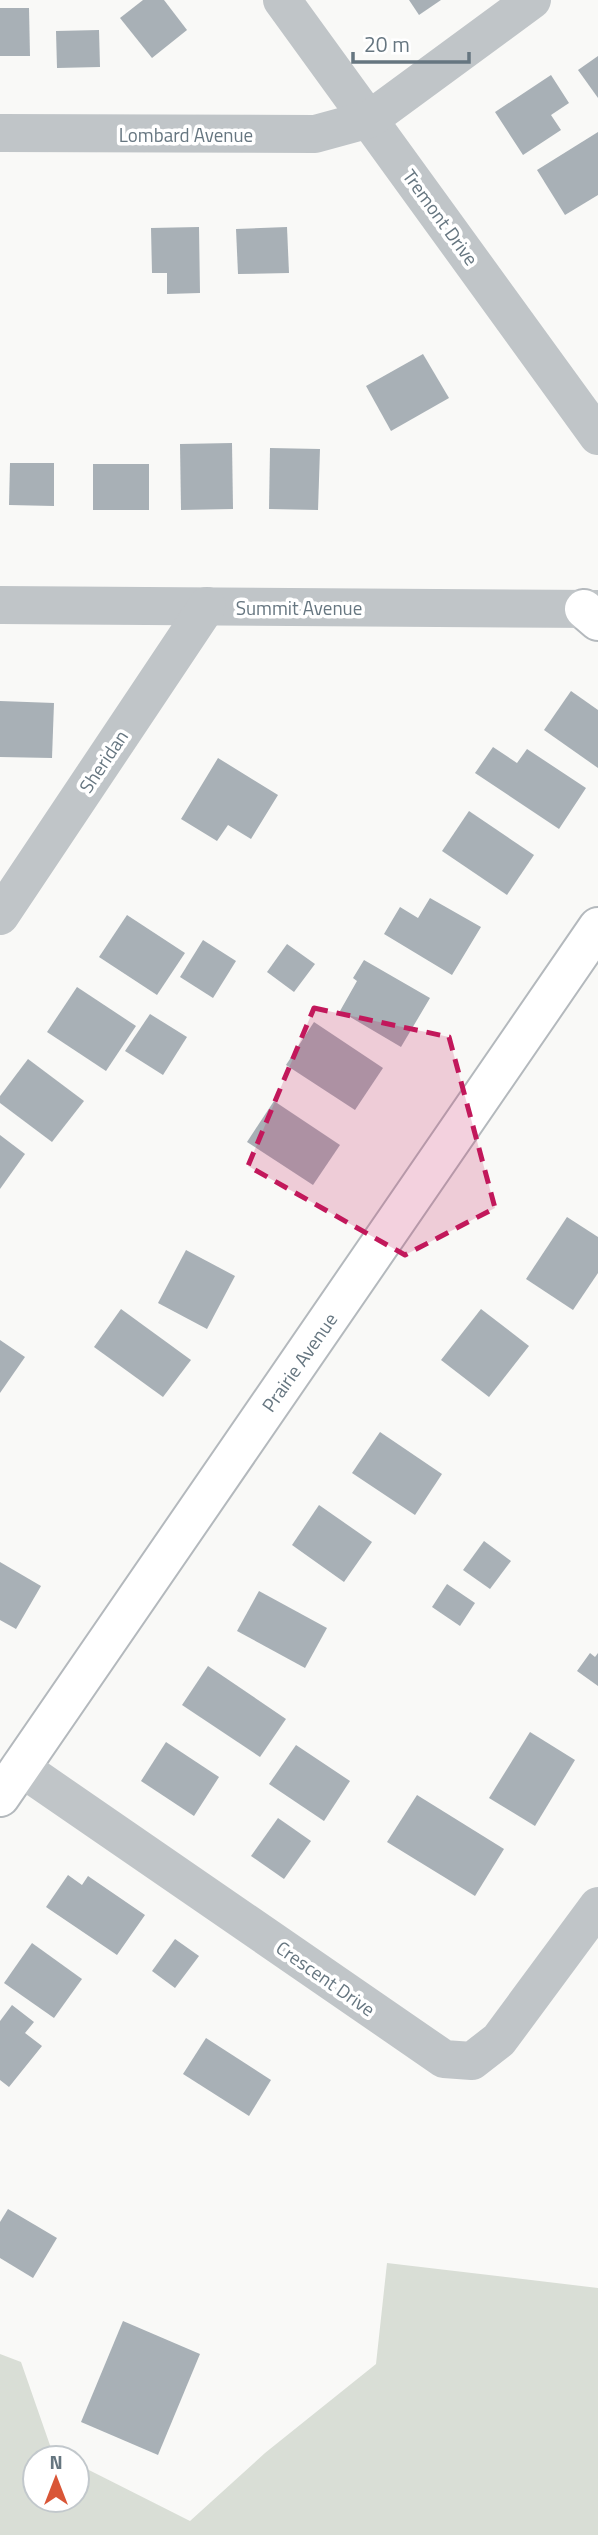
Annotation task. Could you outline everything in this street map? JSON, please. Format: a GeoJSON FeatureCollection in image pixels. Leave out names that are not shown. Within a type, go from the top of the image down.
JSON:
{"type":"FeatureCollection","features":[{"type":"Feature","properties":{"kind":"main road","name":"Prairie Avenue"},"geometry":{"type":"LineString","coordinates":[[10,1782],[598,927]]}},
{"type":"Feature","properties":{"kind":"street","name":"Tremont Drive"},"geometry":{"type":"LineString","coordinates":[[282,0],[598,436]]}},
{"type":"Feature","properties":{"kind":"street"},"geometry":{"type":"LineString","coordinates":[[370,119],[532,0]]}},
{"type":"Feature","properties":{"kind":"street","name":"Lombard Avenue"},"geometry":{"type":"LineString","coordinates":[[0,134],[315,134],[370,119]]}},
{"type":"Feature","properties":{"kind":"street","name":"Summit Avenue"},"geometry":{"type":"LineString","coordinates":[[0,605],[593,613]]}},
{"type":"Feature","properties":{"kind":"street","name":"Sheridan"},"geometry":{"type":"LineString","coordinates":[[0,916],[207,606]]}},
{"type":"Feature","properties":{"kind":"street","name":"Crescent Drive"},"geometry":{"type":"LineString","coordinates":[[10,1782],[444,2059],[472,2061],[499,2040],[598,1906]]}},
{"type":"Feature","properties":{"kind":"highlighted area"},"geometry":{"type":"Polygon","coordinates":[[[314,1008],[449,1037],[495,1208],[405,1255],[248,1166],[314,1008]]]}},
{"type":"Feature","properties":{"kind":"shaded area"},"geometry":{"type":"Polygon","coordinates":[[[387,2263],[598,2288],[598,2535],[0,2535],[0,2354],[21,2362],[50,2444],[21,2444],[21,2514],[91,2514],[91,2471],[190,2521],[265,2453],[376,2364],[387,2263]]]}},
{"type":"Feature","properties":{"kind":"building"},"geometry":{"type":"Polygon","coordinates":[[[143,0],[164,0],[187,30],[152,58],[120,18],[143,0]]]}},
{"type":"Feature","properties":{"kind":"building"},"geometry":{"type":"Polygon","coordinates":[[[409,0],[441,0],[419,15],[409,0]]]}},
{"type":"Feature","properties":{"kind":"building"},"geometry":{"type":"Polygon","coordinates":[[[0,8],[29,8],[30,56],[0,56],[0,8]]]}},
{"type":"Feature","properties":{"kind":"building"},"geometry":{"type":"Polygon","coordinates":[[[99,30],[100,67],[57,68],[56,31],[99,30]]]}},
{"type":"Feature","properties":{"kind":"building"},"geometry":{"type":"Polygon","coordinates":[[[598,56],[598,98],[578,70],[598,56]]]}},
{"type":"Feature","properties":{"kind":"building"},"geometry":{"type":"Polygon","coordinates":[[[551,75],[569,103],[551,115],[561,130],[523,155],[495,112],[551,75]]]}},
{"type":"Feature","properties":{"kind":"building"},"geometry":{"type":"Polygon","coordinates":[[[598,132],[598,195],[565,215],[537,170],[598,132]]]}},
{"type":"Feature","properties":{"kind":"building"},"geometry":{"type":"Polygon","coordinates":[[[199,227],[200,293],[167,294],[167,273],[152,273],[151,228],[199,227]]]}},
{"type":"Feature","properties":{"kind":"building"},"geometry":{"type":"Polygon","coordinates":[[[287,227],[289,273],[238,274],[236,229],[287,227]]]}},
{"type":"Feature","properties":{"kind":"building"},"geometry":{"type":"Polygon","coordinates":[[[423,354],[449,398],[391,431],[366,386],[423,354]]]}},
{"type":"Feature","properties":{"kind":"building"},"geometry":{"type":"Polygon","coordinates":[[[232,443],[233,509],[181,510],[180,444],[232,443]]]}},
{"type":"Feature","properties":{"kind":"building"},"geometry":{"type":"Polygon","coordinates":[[[270,448],[320,449],[318,510],[269,509],[270,448]]]}},
{"type":"Feature","properties":{"kind":"building"},"geometry":{"type":"Polygon","coordinates":[[[10,463],[54,463],[54,506],[9,505],[10,463]]]}},
{"type":"Feature","properties":{"kind":"building"},"geometry":{"type":"Polygon","coordinates":[[[93,464],[149,464],[149,510],[93,510],[93,464]]]}},
{"type":"Feature","properties":{"kind":"building"},"geometry":{"type":"Polygon","coordinates":[[[571,691],[598,710],[598,768],[544,730],[571,691]]]}},
{"type":"Feature","properties":{"kind":"building"},"geometry":{"type":"Polygon","coordinates":[[[0,701],[54,703],[52,758],[0,757],[0,701]]]}},
{"type":"Feature","properties":{"kind":"building"},"geometry":{"type":"Polygon","coordinates":[[[493,747],[517,763],[527,749],[586,788],[559,829],[475,773],[493,747]]]}},
{"type":"Feature","properties":{"kind":"building"},"geometry":{"type":"Polygon","coordinates":[[[218,758],[278,795],[251,839],[228,825],[217,841],[181,819],[218,758]]]}},
{"type":"Feature","properties":{"kind":"building"},"geometry":{"type":"Polygon","coordinates":[[[469,811],[534,855],[507,895],[442,851],[469,811]]]}},
{"type":"Feature","properties":{"kind":"building"},"geometry":{"type":"Polygon","coordinates":[[[430,898],[481,927],[452,975],[384,934],[400,907],[418,918],[430,898]]]}},
{"type":"Feature","properties":{"kind":"building"},"geometry":{"type":"Polygon","coordinates":[[[127,915],[185,953],[157,995],[99,957],[127,915]]]}},
{"type":"Feature","properties":{"kind":"building"},"geometry":{"type":"Polygon","coordinates":[[[203,940],[236,961],[213,998],[180,977],[203,940]]]}},
{"type":"Feature","properties":{"kind":"building"},"geometry":{"type":"Polygon","coordinates":[[[287,944],[315,964],[294,992],[267,972],[287,944]]]}},
{"type":"Feature","properties":{"kind":"building"},"geometry":{"type":"Polygon","coordinates":[[[364,960],[430,998],[401,1047],[340,1011],[357,981],[353,978],[364,960]]]}},
{"type":"Feature","properties":{"kind":"building"},"geometry":{"type":"Polygon","coordinates":[[[77,987],[136,1026],[106,1071],[47,1032],[77,987]]]}},
{"type":"Feature","properties":{"kind":"building"},"geometry":{"type":"Polygon","coordinates":[[[150,1014],[187,1037],[163,1075],[125,1051],[150,1014]]]}},
{"type":"Feature","properties":{"kind":"building"},"geometry":{"type":"Polygon","coordinates":[[[314,1022],[383,1068],[355,1110],[286,1065],[314,1022]]]}},
{"type":"Feature","properties":{"kind":"building"},"geometry":{"type":"Polygon","coordinates":[[[28,1059],[84,1101],[52,1142],[0,1103],[0,1096],[28,1059]]]}},
{"type":"Feature","properties":{"kind":"building"},"geometry":{"type":"Polygon","coordinates":[[[274,1101],[340,1145],[313,1185],[247,1142],[274,1101]]]}},
{"type":"Feature","properties":{"kind":"building"},"geometry":{"type":"Polygon","coordinates":[[[0,1135],[25,1154],[0,1189],[0,1135]]]}},
{"type":"Feature","properties":{"kind":"building"},"geometry":{"type":"Polygon","coordinates":[[[567,1217],[598,1237],[598,1273],[573,1310],[526,1279],[567,1217]]]}},
{"type":"Feature","properties":{"kind":"building"},"geometry":{"type":"Polygon","coordinates":[[[186,1250],[235,1276],[207,1329],[158,1303],[186,1250]]]}},
{"type":"Feature","properties":{"kind":"building"},"geometry":{"type":"Polygon","coordinates":[[[121,1309],[191,1360],[163,1397],[94,1347],[121,1309]]]}},
{"type":"Feature","properties":{"kind":"building"},"geometry":{"type":"Polygon","coordinates":[[[481,1309],[529,1346],[489,1397],[441,1360],[481,1309]]]}},
{"type":"Feature","properties":{"kind":"building"},"geometry":{"type":"Polygon","coordinates":[[[0,1340],[25,1357],[0,1393],[0,1340]]]}},
{"type":"Feature","properties":{"kind":"building"},"geometry":{"type":"Polygon","coordinates":[[[380,1432],[442,1474],[415,1515],[352,1473],[380,1432]]]}},
{"type":"Feature","properties":{"kind":"building"},"geometry":{"type":"Polygon","coordinates":[[[319,1505],[372,1542],[344,1582],[292,1545],[319,1505]]]}},
{"type":"Feature","properties":{"kind":"building"},"geometry":{"type":"Polygon","coordinates":[[[484,1541],[511,1561],[490,1589],[463,1570],[484,1541]]]}},
{"type":"Feature","properties":{"kind":"building"},"geometry":{"type":"Polygon","coordinates":[[[0,1562],[41,1586],[16,1629],[0,1620],[0,1562]]]}},
{"type":"Feature","properties":{"kind":"building"},"geometry":{"type":"Polygon","coordinates":[[[447,1584],[475,1603],[460,1626],[432,1607],[447,1584]]]}},
{"type":"Feature","properties":{"kind":"building"},"geometry":{"type":"Polygon","coordinates":[[[259,1591],[327,1628],[305,1668],[237,1631],[259,1591]]]}},
{"type":"Feature","properties":{"kind":"building"},"geometry":{"type":"Polygon","coordinates":[[[590,1653],[595,1657],[598,1653],[598,1686],[577,1671],[590,1653]]]}},
{"type":"Feature","properties":{"kind":"building"},"geometry":{"type":"Polygon","coordinates":[[[208,1666],[286,1719],[260,1757],[182,1705],[208,1666]]]}},
{"type":"Feature","properties":{"kind":"building"},"geometry":{"type":"Polygon","coordinates":[[[530,1732],[575,1760],[535,1826],[489,1798],[530,1732]]]}},
{"type":"Feature","properties":{"kind":"building"},"geometry":{"type":"Polygon","coordinates":[[[166,1742],[219,1777],[194,1816],[141,1781],[166,1742]]]}},
{"type":"Feature","properties":{"kind":"building"},"geometry":{"type":"Polygon","coordinates":[[[296,1745],[350,1781],[324,1821],[269,1784],[296,1745]]]}},
{"type":"Feature","properties":{"kind":"building"},"geometry":{"type":"Polygon","coordinates":[[[417,1795],[504,1849],[475,1896],[387,1842],[417,1795]]]}},
{"type":"Feature","properties":{"kind":"building"},"geometry":{"type":"Polygon","coordinates":[[[278,1818],[311,1841],[284,1879],[251,1856],[278,1818]]]}},
{"type":"Feature","properties":{"kind":"building"},"geometry":{"type":"Polygon","coordinates":[[[68,1875],[82,1885],[88,1876],[145,1915],[117,1955],[46,1907],[68,1875]]]}},
{"type":"Feature","properties":{"kind":"building"},"geometry":{"type":"Polygon","coordinates":[[[175,1939],[199,1956],[175,1988],[152,1971],[175,1939]]]}},
{"type":"Feature","properties":{"kind":"building"},"geometry":{"type":"Polygon","coordinates":[[[32,1943],[82,1979],[54,2018],[4,1983],[32,1943]]]}},
{"type":"Feature","properties":{"kind":"building"},"geometry":{"type":"Polygon","coordinates":[[[12,2005],[34,2022],[25,2033],[42,2046],[9,2087],[0,2080],[0,2021],[12,2005]]]}},
{"type":"Feature","properties":{"kind":"building"},"geometry":{"type":"Polygon","coordinates":[[[206,2038],[271,2080],[249,2116],[183,2074],[206,2038]]]}},
{"type":"Feature","properties":{"kind":"building"},"geometry":{"type":"Polygon","coordinates":[[[8,2209],[57,2238],[33,2278],[0,2258],[0,2222],[8,2209]]]}},
{"type":"Feature","properties":{"kind":"building"},"geometry":{"type":"Polygon","coordinates":[[[123,2321],[200,2354],[158,2455],[81,2422],[123,2321]]]}}]}
